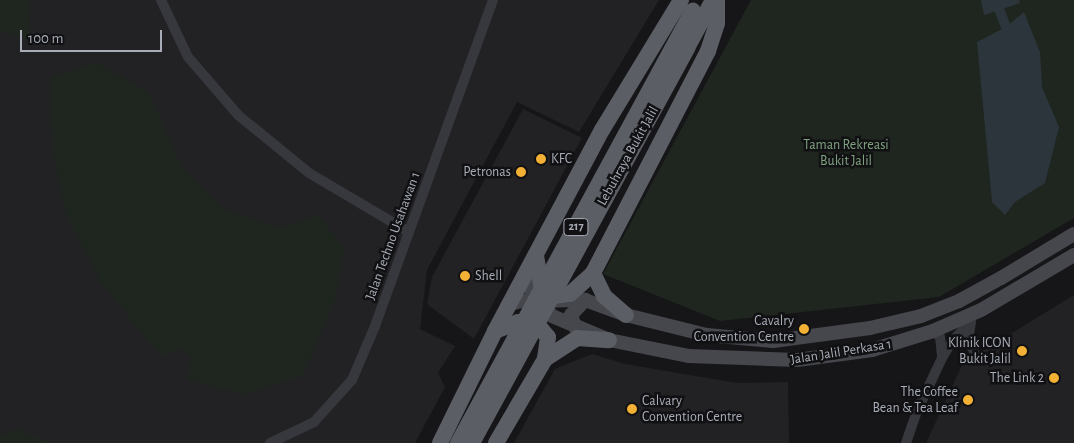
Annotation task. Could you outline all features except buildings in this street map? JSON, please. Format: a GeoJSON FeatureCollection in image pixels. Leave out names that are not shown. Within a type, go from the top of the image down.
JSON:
{"type":"FeatureCollection","features":[{"type":"Feature","properties":{"kind":"highway","name":"Lebuhraya Bukit Jalil"},"geometry":{"type":"LineString","coordinates":[[472,443],[713,0]]}},
{"type":"Feature","properties":{"kind":"highway"},"geometry":{"type":"LineString","coordinates":[[536,256],[541,284],[553,296],[570,294],[593,273],[708,51],[717,23],[717,0]]}},
{"type":"Feature","properties":{"kind":"highway","name":"Lebuhraya Bukit Jalil"},"geometry":{"type":"LineString","coordinates":[[458,443],[691,4]]}},
{"type":"Feature","properties":{"kind":"highway"},"geometry":{"type":"LineString","coordinates":[[440,443],[495,331],[613,112],[691,4]]}},
{"type":"Feature","properties":{"kind":"highway"},"geometry":{"type":"LineString","coordinates":[[593,273],[604,296],[626,315]]}},
{"type":"Feature","properties":{"kind":"highway"},"geometry":{"type":"LineString","coordinates":[[495,331],[518,322],[537,324],[548,338],[544,359],[496,443]]}},
{"type":"Feature","properties":{"kind":"highway"},"geometry":{"type":"LineString","coordinates":[[544,359],[577,338],[609,340]]}},
{"type":"Feature","properties":{"kind":"main road","name":"Jalan Jalil Perkasa 1"},"geometry":{"type":"LineString","coordinates":[[510,304],[585,300],[626,315],[707,335],[746,341],[773,341],[870,328],[921,316],[959,301],[1074,234]]}},
{"type":"Feature","properties":{"kind":"main road","name":"Jalan Jalil Perkasa 1"},"geometry":{"type":"LineString","coordinates":[[528,271],[528,286],[552,316],[609,340],[689,356],[797,360],[872,350],[933,331],[981,310],[1074,255]]}},
{"type":"Feature","properties":{"kind":"main road"},"geometry":{"type":"LineString","coordinates":[[575,327],[571,315],[585,300]]}},
{"type":"Feature","properties":{"kind":"street"},"geometry":{"type":"LineString","coordinates":[[161,0],[188,57],[238,115],[309,173],[410,232]]}},
{"type":"Feature","properties":{"kind":"street","name":"Jalan Techno Usahawan 1"},"geometry":{"type":"LineString","coordinates":[[270,443],[314,422],[352,380],[410,232],[493,0]]}},
{"type":"Feature","properties":{"kind":"street"},"geometry":{"type":"LineString","coordinates":[[906,443],[916,411],[942,358],[953,340],[972,322],[981,310]]}},
{"type":"Feature","properties":{"kind":"street"},"geometry":{"type":"LineString","coordinates":[[972,322],[968,341],[974,351]]}},
{"type":"Feature","properties":{"kind":"street"},"geometry":{"type":"LineString","coordinates":[[933,331],[940,337],[942,358]]}},
{"type":"Feature","properties":{"kind":"shaded area"},"geometry":{"type":"Polygon","coordinates":[[[0,0],[659,0],[579,132],[517,102],[427,270],[420,329],[455,346],[438,373],[445,387],[415,443],[0,443],[0,0]]]}},
{"type":"Feature","properties":{"kind":"shaded area"},"geometry":{"type":"Polygon","coordinates":[[[981,0],[1019,0],[1020,3],[984,15],[981,0]]]}},
{"type":"Feature","properties":{"kind":"shaded area"},"geometry":{"type":"Polygon","coordinates":[[[1024,12],[1040,52],[1042,87],[1059,127],[1045,183],[1015,202],[1005,215],[992,202],[977,42],[1006,27],[1024,12]]]}},
{"type":"Feature","properties":{"kind":"shaded area"},"geometry":{"type":"Polygon","coordinates":[[[523,109],[582,138],[474,339],[427,304],[432,277],[523,109]]]}},
{"type":"Feature","properties":{"kind":"shaded area"},"geometry":{"type":"Polygon","coordinates":[[[1074,295],[1074,443],[926,443],[963,363],[1074,295]]]}},
{"type":"Feature","properties":{"kind":"shaded area","name":"Calvary Convention Centre"},"geometry":{"type":"Polygon","coordinates":[[[592,354],[625,364],[737,383],[788,382],[789,443],[514,443],[555,369],[592,354]]]}},
{"type":"Feature","properties":{"kind":"green space"},"geometry":{"type":"Polygon","coordinates":[[[0,0],[29,0],[31,42],[0,30],[0,0]]]}},
{"type":"Feature","properties":{"kind":"green space","name":"Taman Rekreasi Bukit Jalil"},"geometry":{"type":"Polygon","coordinates":[[[751,0],[1074,0],[1074,218],[939,297],[720,321],[603,274],[751,0]]]}},
{"type":"Feature","properties":{"kind":"green space"},"geometry":{"type":"Polygon","coordinates":[[[97,63],[149,92],[181,166],[224,209],[279,228],[317,215],[344,246],[336,297],[303,376],[244,394],[186,380],[192,359],[182,349],[161,357],[100,281],[65,212],[53,152],[50,77],[97,63]]]}},
{"type":"Feature","properties":{"kind":"green space"},"geometry":{"type":"Polygon","coordinates":[[[16,429],[53,443],[0,443],[0,437],[16,429]]]}},
{"type":"Feature","properties":{"kind":"waterway"},"geometry":{"type":"LineString","coordinates":[[999,9],[1006,27]]}},
{"type":"Feature","properties":{"kind":"place","name":"KFC"},"geometry":{"type":"Point","coordinates":[541,159]}},
{"type":"Feature","properties":{"kind":"place","name":"Petronas"},"geometry":{"type":"Point","coordinates":[521,172]}},
{"type":"Feature","properties":{"kind":"place","name":"Shell"},"geometry":{"type":"Point","coordinates":[465,276]}},
{"type":"Feature","properties":{"kind":"place","name":"Cavalry Convention Centre"},"geometry":{"type":"Point","coordinates":[804,329]}},
{"type":"Feature","properties":{"kind":"place","name":"Klinik ICON Bukit Jalil"},"geometry":{"type":"Point","coordinates":[1022,351]}},
{"type":"Feature","properties":{"kind":"place","name":"The Link 2"},"geometry":{"type":"Point","coordinates":[1054,378]}},
{"type":"Feature","properties":{"kind":"place","name":"The Coffee Bean & Tea Leaf"},"geometry":{"type":"Point","coordinates":[968,400]}},
{"type":"Feature","properties":{"kind":"place","name":"Calvary Convention Centre"},"geometry":{"type":"Point","coordinates":[632,409]}}]}
